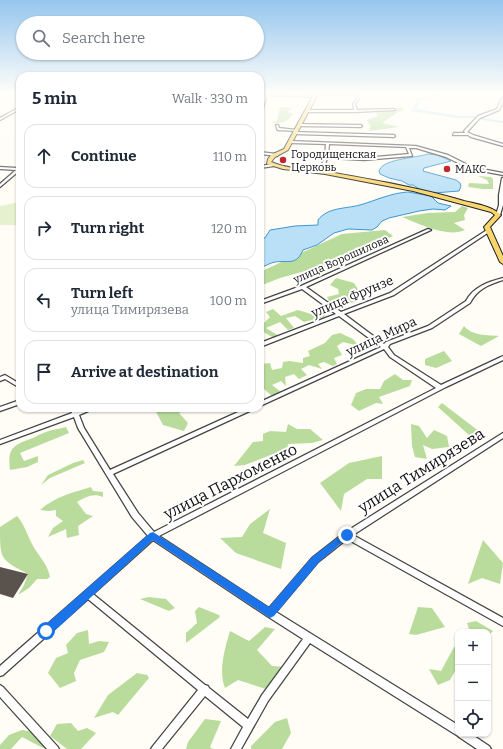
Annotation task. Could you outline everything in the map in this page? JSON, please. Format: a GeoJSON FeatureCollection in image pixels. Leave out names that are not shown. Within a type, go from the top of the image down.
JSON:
{"type":"FeatureCollection","features":[{"type":"Feature","properties":{"kind":"main road"},"geometry":{"type":"LineString","coordinates":[[272,160],[277,155],[282,153],[291,142],[296,129]]}},
{"type":"Feature","properties":{"kind":"main road"},"geometry":{"type":"LineString","coordinates":[[272,160],[322,172],[400,187],[500,213],[487,227],[503,262]]}},
{"type":"Feature","properties":{"kind":"street"},"geometry":{"type":"LineString","coordinates":[[278,129],[394,136]]}},
{"type":"Feature","properties":{"kind":"street"},"geometry":{"type":"LineString","coordinates":[[467,134],[465,132],[468,129]]}},
{"type":"Feature","properties":{"kind":"street"},"geometry":{"type":"LineString","coordinates":[[454,134],[467,134],[503,145]]}},
{"type":"Feature","properties":{"kind":"street"},"geometry":{"type":"LineString","coordinates":[[291,142],[407,146],[438,152],[471,168],[503,174]]}},
{"type":"Feature","properties":{"kind":"street"},"geometry":{"type":"LineString","coordinates":[[322,172],[328,143]]}},
{"type":"Feature","properties":{"kind":"street"},"geometry":{"type":"LineString","coordinates":[[326,157],[364,159],[411,155],[407,146]]}},
{"type":"Feature","properties":{"kind":"street"},"geometry":{"type":"LineString","coordinates":[[264,165],[282,153]]}},
{"type":"Feature","properties":{"kind":"street"},"geometry":{"type":"LineString","coordinates":[[264,156],[272,160]]}},
{"type":"Feature","properties":{"kind":"street"},"geometry":{"type":"LineString","coordinates":[[0,168],[16,169]]}},
{"type":"Feature","properties":{"kind":"street"},"geometry":{"type":"LineString","coordinates":[[0,186],[16,172]]}},
{"type":"Feature","properties":{"kind":"street"},"geometry":{"type":"LineString","coordinates":[[500,213],[502,205],[503,179]]}},
{"type":"Feature","properties":{"kind":"street","name":"улица Ворошилова"},"geometry":{"type":"LineString","coordinates":[[264,302],[367,260],[429,230]]}},
{"type":"Feature","properties":{"kind":"street","name":"улица Фрунзе"},"geometry":{"type":"LineString","coordinates":[[264,343],[392,294],[488,230]]}},
{"type":"Feature","properties":{"kind":"street","name":"улица Мира"},"geometry":{"type":"LineString","coordinates":[[264,402],[385,347],[388,343],[430,327],[468,302],[470,295],[488,283],[503,279]]}},
{"type":"Feature","properties":{"kind":"street"},"geometry":{"type":"LineString","coordinates":[[303,287],[385,347],[392,356],[441,388]]}},
{"type":"Feature","properties":{"kind":"street","name":"улица Пархоменко"},"geometry":{"type":"LineString","coordinates":[[0,672],[153,536],[441,388],[503,358]]}},
{"type":"Feature","properties":{"kind":"street"},"geometry":{"type":"LineString","coordinates":[[0,379],[5,377],[16,384]]}},
{"type":"Feature","properties":{"kind":"street"},"geometry":{"type":"LineString","coordinates":[[0,408],[16,403]]}},
{"type":"Feature","properties":{"kind":"street"},"geometry":{"type":"LineString","coordinates":[[0,442],[72,412]]}},
{"type":"Feature","properties":{"kind":"street"},"geometry":{"type":"LineString","coordinates":[[74,412],[81,428],[135,515],[153,536],[309,638],[455,729]]}},
{"type":"Feature","properties":{"kind":"street"},"geometry":{"type":"LineString","coordinates":[[109,473],[243,412]]}},
{"type":"Feature","properties":{"kind":"street","name":"улица Тимирязева"},"geometry":{"type":"LineString","coordinates":[[270,613],[316,560],[347,535],[503,436]]}},
{"type":"Feature","properties":{"kind":"street"},"geometry":{"type":"LineString","coordinates":[[347,535],[503,622]]}},
{"type":"Feature","properties":{"kind":"street"},"geometry":{"type":"LineString","coordinates":[[87,594],[249,726]]}},
{"type":"Feature","properties":{"kind":"street"},"geometry":{"type":"LineString","coordinates":[[236,749],[265,698],[309,638]]}},
{"type":"Feature","properties":{"kind":"street"},"geometry":{"type":"LineString","coordinates":[[0,690],[54,749]]}},
{"type":"Feature","properties":{"kind":"street"},"geometry":{"type":"LineString","coordinates":[[156,749],[204,690]]}},
{"type":"Feature","properties":{"kind":"street"},"geometry":{"type":"LineString","coordinates":[[467,737],[486,749]]}},
{"type":"Feature","properties":{"kind":"green space"},"geometry":{"type":"Polygon","coordinates":[[[369,129],[385,129],[370,131],[369,129]]]}},
{"type":"Feature","properties":{"kind":"green space"},"geometry":{"type":"Polygon","coordinates":[[[478,176],[491,177],[493,179],[493,189],[468,187],[469,183],[489,184],[487,180],[478,176]]]}},
{"type":"Feature","properties":{"kind":"green space"},"geometry":{"type":"Polygon","coordinates":[[[16,203],[16,225],[0,225],[0,206],[16,203]]]}},
{"type":"Feature","properties":{"kind":"green space"},"geometry":{"type":"Polygon","coordinates":[[[462,206],[468,208],[464,215],[465,220],[454,223],[465,230],[458,232],[434,229],[402,217],[428,213],[455,212],[462,206]]]}},
{"type":"Feature","properties":{"kind":"green space"},"geometry":{"type":"Polygon","coordinates":[[[385,230],[393,236],[341,261],[280,278],[264,284],[264,270],[342,234],[385,230]]]}},
{"type":"Feature","properties":{"kind":"green space"},"geometry":{"type":"Polygon","coordinates":[[[336,278],[354,283],[361,294],[350,295],[357,302],[351,303],[344,296],[337,300],[329,301],[327,297],[339,294],[338,289],[330,285],[336,278]]]}},
{"type":"Feature","properties":{"kind":"green space"},"geometry":{"type":"Polygon","coordinates":[[[273,309],[281,316],[298,310],[318,316],[327,314],[324,317],[304,322],[295,316],[286,318],[294,328],[288,330],[280,322],[266,328],[279,336],[274,338],[264,332],[264,323],[270,317],[266,312],[273,309]]]}},
{"type":"Feature","properties":{"kind":"green space"},"geometry":{"type":"Polygon","coordinates":[[[464,326],[471,332],[499,336],[481,346],[459,334],[464,326]]]}},
{"type":"Feature","properties":{"kind":"green space"},"geometry":{"type":"Polygon","coordinates":[[[340,333],[353,339],[359,346],[343,342],[337,346],[342,355],[334,358],[337,364],[333,366],[324,362],[318,364],[322,369],[309,365],[301,369],[307,375],[299,379],[294,374],[285,377],[286,386],[281,381],[272,385],[281,392],[272,396],[264,389],[264,364],[270,363],[272,370],[282,368],[283,362],[289,361],[303,363],[303,358],[310,356],[308,351],[325,343],[332,335],[340,333]]]}},
{"type":"Feature","properties":{"kind":"green space"},"geometry":{"type":"Polygon","coordinates":[[[444,351],[452,361],[436,368],[425,365],[425,359],[444,351]]]}},
{"type":"Feature","properties":{"kind":"green space"},"geometry":{"type":"Polygon","coordinates":[[[395,374],[403,380],[412,380],[410,386],[379,397],[383,404],[376,403],[359,411],[351,405],[356,393],[366,389],[380,389],[384,381],[395,374]]]}},
{"type":"Feature","properties":{"kind":"green space"},"geometry":{"type":"Polygon","coordinates":[[[442,403],[480,432],[470,436],[438,407],[442,403]]]}},
{"type":"Feature","properties":{"kind":"green space"},"geometry":{"type":"Polygon","coordinates":[[[156,412],[181,412],[179,413],[188,423],[184,431],[163,425],[156,412]]]}},
{"type":"Feature","properties":{"kind":"green space"},"geometry":{"type":"Polygon","coordinates":[[[288,424],[297,429],[310,429],[323,440],[312,443],[288,444],[285,460],[273,454],[245,465],[234,466],[253,442],[263,441],[263,434],[270,431],[286,432],[288,424]]]}},
{"type":"Feature","properties":{"kind":"green space"},"geometry":{"type":"Polygon","coordinates":[[[411,424],[419,426],[427,438],[434,430],[447,436],[449,447],[432,449],[423,445],[427,459],[415,457],[412,446],[411,424]]]}},
{"type":"Feature","properties":{"kind":"green space"},"geometry":{"type":"Polygon","coordinates":[[[66,427],[69,433],[20,453],[24,461],[38,456],[38,462],[27,467],[10,470],[9,462],[13,448],[44,433],[66,427]]]}},
{"type":"Feature","properties":{"kind":"green space"},"geometry":{"type":"Polygon","coordinates":[[[382,456],[382,479],[367,479],[344,494],[341,511],[320,483],[349,463],[382,456]]]}},
{"type":"Feature","properties":{"kind":"green space"},"geometry":{"type":"Polygon","coordinates":[[[83,460],[85,463],[50,478],[41,485],[48,475],[83,460]]]}},
{"type":"Feature","properties":{"kind":"green space"},"geometry":{"type":"Polygon","coordinates":[[[91,487],[93,491],[103,492],[103,497],[87,497],[77,502],[86,514],[93,516],[78,526],[79,535],[67,538],[66,529],[48,537],[53,528],[63,521],[56,516],[56,510],[40,510],[58,498],[91,487]]]}},
{"type":"Feature","properties":{"kind":"green space"},"geometry":{"type":"Polygon","coordinates":[[[270,509],[263,533],[286,543],[281,569],[236,553],[220,538],[242,537],[250,524],[270,509]]]}},
{"type":"Feature","properties":{"kind":"green space"},"geometry":{"type":"Polygon","coordinates":[[[17,516],[24,526],[34,548],[45,563],[50,577],[47,579],[37,579],[29,588],[18,595],[28,574],[7,561],[1,552],[0,546],[0,527],[17,516]]]}},
{"type":"Feature","properties":{"kind":"green space"},"geometry":{"type":"Polygon","coordinates":[[[483,540],[503,563],[500,584],[482,578],[468,584],[483,540]]]}},
{"type":"Feature","properties":{"kind":"green space"},"geometry":{"type":"Polygon","coordinates":[[[149,597],[166,599],[175,608],[169,611],[140,599],[149,597]]]}},
{"type":"Feature","properties":{"kind":"green space"},"geometry":{"type":"Polygon","coordinates":[[[199,607],[219,615],[220,617],[186,643],[186,633],[197,623],[195,611],[199,607]]]}},
{"type":"Feature","properties":{"kind":"green space"},"geometry":{"type":"Polygon","coordinates":[[[418,607],[432,608],[445,627],[416,635],[409,634],[418,607]]]}},
{"type":"Feature","properties":{"kind":"green space"},"geometry":{"type":"Polygon","coordinates":[[[476,621],[490,629],[469,629],[467,623],[476,621]]]}},
{"type":"Feature","properties":{"kind":"green space"},"geometry":{"type":"Polygon","coordinates":[[[265,627],[275,629],[257,650],[272,666],[289,667],[266,689],[238,680],[225,688],[222,667],[224,652],[230,631],[249,641],[265,627]]]}},
{"type":"Feature","properties":{"kind":"green space"},"geometry":{"type":"Polygon","coordinates":[[[88,630],[89,644],[99,641],[109,642],[104,652],[80,660],[74,673],[76,681],[60,688],[48,673],[56,658],[68,653],[66,645],[77,633],[88,630]]]}},
{"type":"Feature","properties":{"kind":"green space"},"geometry":{"type":"Polygon","coordinates":[[[454,647],[455,671],[450,680],[438,685],[429,669],[441,671],[454,647]]]}},
{"type":"Feature","properties":{"kind":"green space"},"geometry":{"type":"Polygon","coordinates":[[[137,673],[147,675],[149,678],[118,715],[113,712],[94,718],[108,695],[137,673]]]}},
{"type":"Feature","properties":{"kind":"green space"},"geometry":{"type":"Polygon","coordinates":[[[287,718],[291,733],[282,749],[251,749],[251,746],[275,722],[287,718]]]}},
{"type":"Feature","properties":{"kind":"green space"},"geometry":{"type":"Polygon","coordinates":[[[205,719],[221,721],[210,747],[213,749],[186,749],[188,742],[205,719]]]}},
{"type":"Feature","properties":{"kind":"green space"},"geometry":{"type":"Polygon","coordinates":[[[71,723],[78,731],[87,728],[96,733],[81,749],[67,749],[50,736],[57,724],[71,723]]]}},
{"type":"Feature","properties":{"kind":"green space"},"geometry":{"type":"Polygon","coordinates":[[[22,730],[35,732],[47,745],[43,748],[22,737],[11,749],[0,749],[0,745],[9,735],[22,730]]]}},
{"type":"Feature","properties":{"kind":"water"},"geometry":{"type":"Polygon","coordinates":[[[428,154],[438,155],[451,161],[424,168],[423,171],[456,180],[461,186],[459,191],[434,193],[421,190],[413,185],[389,178],[380,174],[379,172],[385,164],[428,154]]]}},
{"type":"Feature","properties":{"kind":"water"},"geometry":{"type":"Polygon","coordinates":[[[408,192],[431,196],[438,203],[451,206],[445,210],[433,209],[419,211],[389,218],[382,221],[372,230],[348,229],[334,233],[317,245],[303,250],[295,260],[275,262],[264,266],[264,238],[270,230],[295,226],[318,225],[318,220],[322,216],[337,209],[360,205],[390,195],[408,192]]]}},
{"type":"Feature","properties":{"kind":"building"},"geometry":{"type":"Polygon","coordinates":[[[0,567],[28,574],[13,598],[0,594],[0,567]]]}},
{"type":"Feature","properties":{"kind":"place","name":"Городищенская Церковь"},"geometry":{"type":"Point","coordinates":[283,160]}},
{"type":"Feature","properties":{"kind":"place","name":"МАКС"},"geometry":{"type":"Point","coordinates":[447,169]}},
{"type":"Feature","properties":{"kind":"route"},"geometry":{"type":"LineString","coordinates":[[46,631],[153,536],[270,613],[316,560],[347,535]]}}]}
